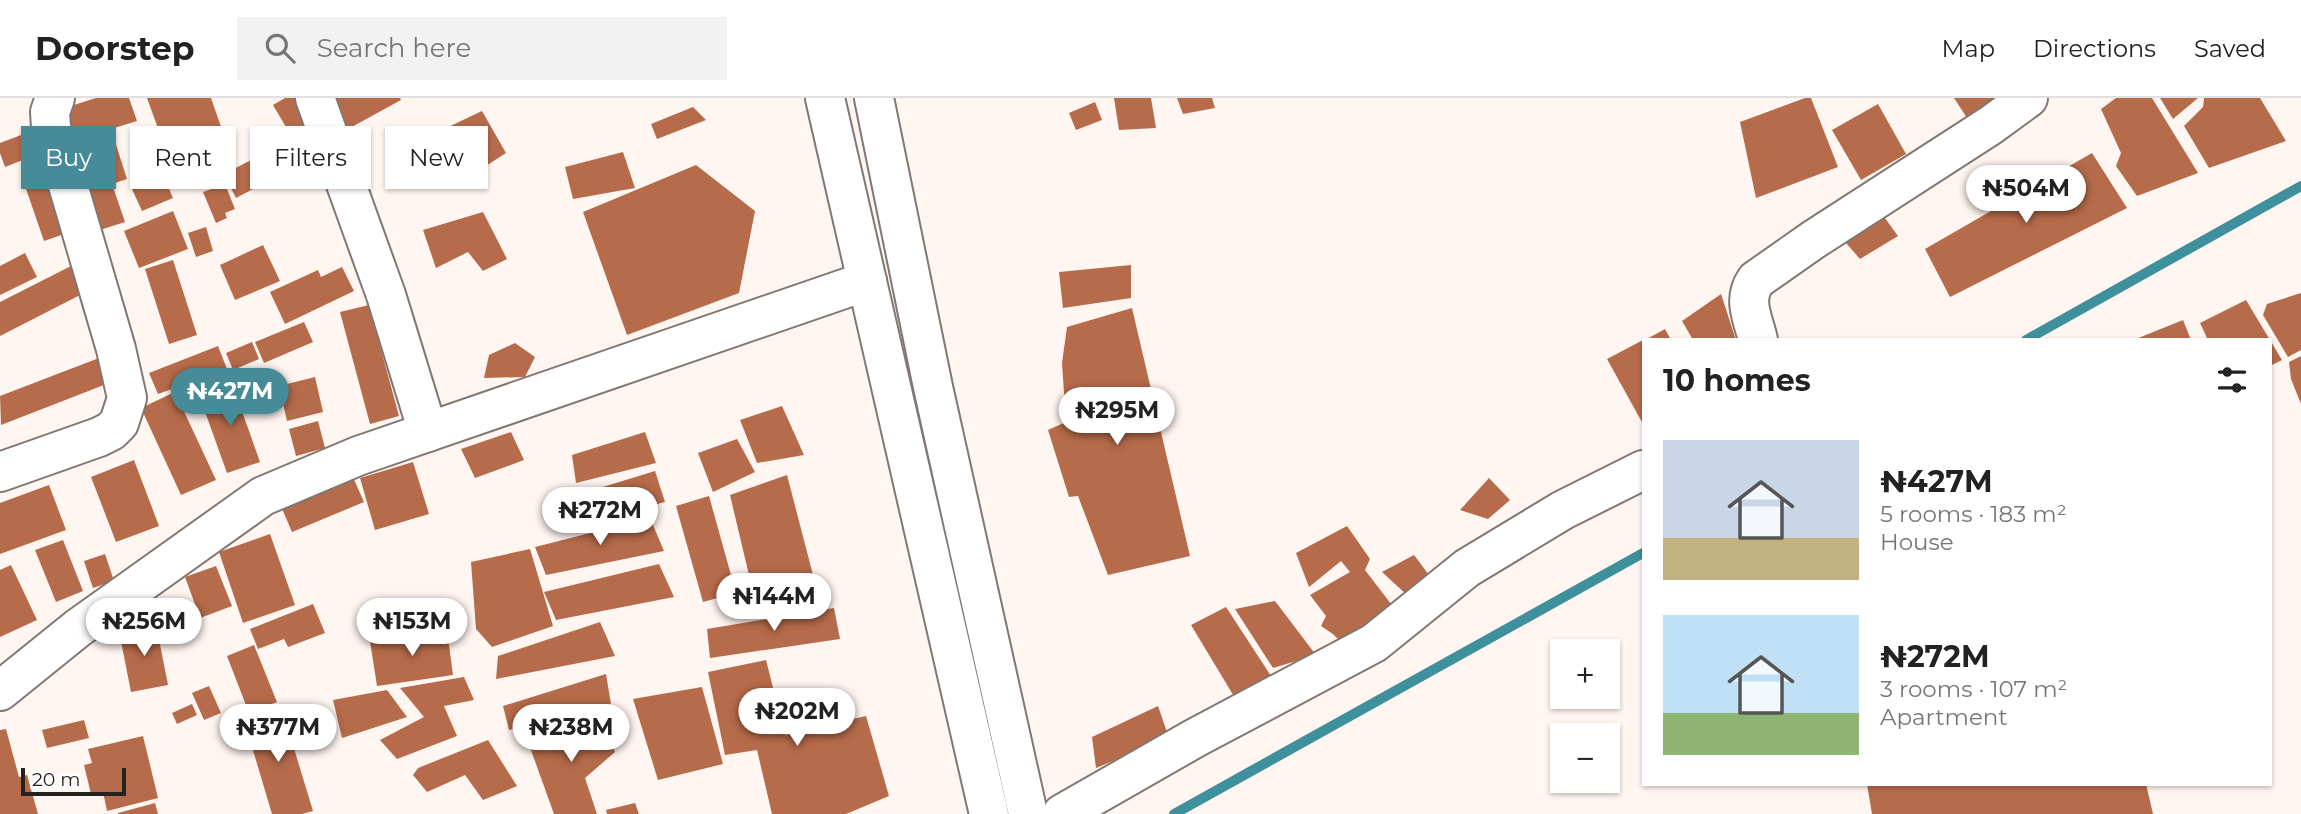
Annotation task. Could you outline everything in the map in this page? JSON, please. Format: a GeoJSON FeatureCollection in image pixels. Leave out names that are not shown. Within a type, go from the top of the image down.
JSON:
{"type":"FeatureCollection","features":[{"type":"Feature","properties":{"kind":"street"},"geometry":{"type":"LineString","coordinates":[[0,472],[111,431],[119,423],[127,398],[116,349],[51,127],[50,112],[55,98]]}},
{"type":"Feature","properties":{"kind":"street"},"geometry":{"type":"LineString","coordinates":[[315,98],[386,295],[428,432]]}},
{"type":"Feature","properties":{"kind":"street"},"geometry":{"type":"LineString","coordinates":[[825,98],[989,814]]}},
{"type":"Feature","properties":{"kind":"street"},"geometry":{"type":"LineString","coordinates":[[874,98],[933,387],[1028,814]]}},
{"type":"Feature","properties":{"kind":"street"},"geometry":{"type":"LineString","coordinates":[[1757,338],[1749,309],[1751,288],[1756,280],[2028,98]]}},
{"type":"Feature","properties":{"kind":"street"},"geometry":{"type":"LineString","coordinates":[[0,691],[78,628],[263,496],[358,456],[867,281]]}},
{"type":"Feature","properties":{"kind":"street"},"geometry":{"type":"LineString","coordinates":[[1062,814],[1195,738],[1374,643],[1467,568],[1563,510],[1642,470]]}},
{"type":"Feature","properties":{"kind":"building"},"geometry":{"type":"Polygon","coordinates":[[[96,98],[129,98],[137,121],[116,127],[66,126],[61,109],[96,98]]]}},
{"type":"Feature","properties":{"kind":"building"},"geometry":{"type":"Polygon","coordinates":[[[147,98],[211,98],[221,126],[157,126],[147,98]]]}},
{"type":"Feature","properties":{"kind":"building"},"geometry":{"type":"Polygon","coordinates":[[[285,98],[301,98],[317,125],[285,126],[273,105],[285,98]]]}},
{"type":"Feature","properties":{"kind":"building"},"geometry":{"type":"Polygon","coordinates":[[[331,98],[401,100],[353,126],[346,126],[331,98]]]}},
{"type":"Feature","properties":{"kind":"building"},"geometry":{"type":"Polygon","coordinates":[[[1114,98],[1151,98],[1156,128],[1119,130],[1114,98]]]}},
{"type":"Feature","properties":{"kind":"building"},"geometry":{"type":"Polygon","coordinates":[[[1177,98],[1212,98],[1215,108],[1183,114],[1177,98]]]}},
{"type":"Feature","properties":{"kind":"building"},"geometry":{"type":"Polygon","coordinates":[[[1811,98],[1838,167],[1756,198],[1740,122],[1811,98]]]}},
{"type":"Feature","properties":{"kind":"building"},"geometry":{"type":"Polygon","coordinates":[[[1954,98],[2002,98],[1969,121],[1954,98]]]}},
{"type":"Feature","properties":{"kind":"building"},"geometry":{"type":"Polygon","coordinates":[[[2116,98],[2152,98],[2198,173],[2137,196],[2116,166],[2121,153],[2101,109],[2116,98]]]}},
{"type":"Feature","properties":{"kind":"building"},"geometry":{"type":"Polygon","coordinates":[[[2160,98],[2198,98],[2173,119],[2160,98]]]}},
{"type":"Feature","properties":{"kind":"building"},"geometry":{"type":"Polygon","coordinates":[[[2204,98],[2260,98],[2286,141],[2209,168],[2184,126],[2203,107],[2204,98]]]}},
{"type":"Feature","properties":{"kind":"building"},"geometry":{"type":"Polygon","coordinates":[[[1095,102],[1102,120],[1076,130],[1069,113],[1095,102]]]}},
{"type":"Feature","properties":{"kind":"building"},"geometry":{"type":"Polygon","coordinates":[[[1878,104],[1906,154],[1861,180],[1832,130],[1878,104]]]}},
{"type":"Feature","properties":{"kind":"building"},"geometry":{"type":"Polygon","coordinates":[[[693,107],[706,120],[657,139],[651,124],[693,107]]]}},
{"type":"Feature","properties":{"kind":"building"},"geometry":{"type":"Polygon","coordinates":[[[482,111],[506,153],[488,165],[488,126],[450,126],[482,111]]]}},
{"type":"Feature","properties":{"kind":"building"},"geometry":{"type":"Polygon","coordinates":[[[21,135],[21,161],[5,167],[0,143],[21,135]]]}},
{"type":"Feature","properties":{"kind":"building"},"geometry":{"type":"Polygon","coordinates":[[[116,145],[127,179],[116,183],[116,145]]]}},
{"type":"Feature","properties":{"kind":"building"},"geometry":{"type":"Polygon","coordinates":[[[623,152],[635,188],[573,199],[565,167],[623,152]]]}},
{"type":"Feature","properties":{"kind":"building"},"geometry":{"type":"Polygon","coordinates":[[[2092,153],[2127,208],[1950,297],[1925,249],[2092,153]]]}},
{"type":"Feature","properties":{"kind":"building"},"geometry":{"type":"Polygon","coordinates":[[[250,161],[250,189],[253,189],[236,198],[232,189],[236,189],[236,168],[250,161]]]}},
{"type":"Feature","properties":{"kind":"building"},"geometry":{"type":"Polygon","coordinates":[[[696,165],[755,211],[739,293],[627,335],[583,212],[696,165]]]}},
{"type":"Feature","properties":{"kind":"building"},"geometry":{"type":"Polygon","coordinates":[[[26,189],[58,189],[73,231],[44,241],[26,189]]]}},
{"type":"Feature","properties":{"kind":"building"},"geometry":{"type":"Polygon","coordinates":[[[87,189],[114,189],[125,222],[100,230],[87,189]]]}},
{"type":"Feature","properties":{"kind":"building"},"geometry":{"type":"Polygon","coordinates":[[[132,189],[169,189],[173,198],[142,211],[132,189]]]}},
{"type":"Feature","properties":{"kind":"building"},"geometry":{"type":"Polygon","coordinates":[[[227,189],[235,209],[225,213],[227,218],[216,223],[203,192],[227,189]]]}},
{"type":"Feature","properties":{"kind":"building"},"geometry":{"type":"Polygon","coordinates":[[[1877,207],[1898,236],[1860,259],[1839,235],[1877,207]]]}},
{"type":"Feature","properties":{"kind":"building"},"geometry":{"type":"Polygon","coordinates":[[[173,211],[188,249],[139,268],[124,231],[173,211]]]}},
{"type":"Feature","properties":{"kind":"building"},"geometry":{"type":"Polygon","coordinates":[[[483,212],[507,259],[483,271],[468,252],[436,268],[423,230],[483,212]]]}},
{"type":"Feature","properties":{"kind":"building"},"geometry":{"type":"Polygon","coordinates":[[[206,227],[213,251],[196,257],[188,233],[206,227]]]}},
{"type":"Feature","properties":{"kind":"building"},"geometry":{"type":"Polygon","coordinates":[[[263,245],[280,281],[235,300],[220,265],[263,245]]]}},
{"type":"Feature","properties":{"kind":"building"},"geometry":{"type":"Polygon","coordinates":[[[25,253],[37,277],[0,295],[0,266],[25,253]]]}},
{"type":"Feature","properties":{"kind":"building"},"geometry":{"type":"Polygon","coordinates":[[[173,260],[197,335],[169,344],[145,269],[173,260]]]}},
{"type":"Feature","properties":{"kind":"building"},"geometry":{"type":"Polygon","coordinates":[[[73,265],[86,292],[0,336],[0,302],[73,265]]]}},
{"type":"Feature","properties":{"kind":"building"},"geometry":{"type":"Polygon","coordinates":[[[1131,265],[1131,298],[1063,308],[1059,272],[1131,265]]]}},
{"type":"Feature","properties":{"kind":"building"},"geometry":{"type":"Polygon","coordinates":[[[342,267],[354,291],[285,324],[270,292],[318,270],[321,277],[342,267]]]}},
{"type":"Feature","properties":{"kind":"building"},"geometry":{"type":"Polygon","coordinates":[[[2301,293],[2301,350],[2288,357],[2263,315],[2267,304],[2301,293]]]}},
{"type":"Feature","properties":{"kind":"building"},"geometry":{"type":"Polygon","coordinates":[[[1721,294],[1735,338],[1692,338],[1682,321],[1721,294]]]}},
{"type":"Feature","properties":{"kind":"building"},"geometry":{"type":"Polygon","coordinates":[[[2246,300],[2269,338],[2207,338],[2200,323],[2246,300]]]}},
{"type":"Feature","properties":{"kind":"building"},"geometry":{"type":"Polygon","coordinates":[[[369,305],[399,416],[370,424],[340,312],[369,305]]]}},
{"type":"Feature","properties":{"kind":"building"},"geometry":{"type":"Polygon","coordinates":[[[1132,308],[1190,556],[1108,575],[1078,496],[1069,497],[1048,430],[1066,422],[1062,363],[1067,327],[1132,308]]]}},
{"type":"Feature","properties":{"kind":"building"},"geometry":{"type":"Polygon","coordinates":[[[2183,320],[2190,338],[2138,338],[2183,320]]]}},
{"type":"Feature","properties":{"kind":"building"},"geometry":{"type":"Polygon","coordinates":[[[304,322],[313,342],[264,363],[255,342],[304,322]]]}},
{"type":"Feature","properties":{"kind":"building"},"geometry":{"type":"Polygon","coordinates":[[[1665,329],[1670,338],[1649,338],[1665,329]]]}},
{"type":"Feature","properties":{"kind":"building"},"geometry":{"type":"Polygon","coordinates":[[[1642,341],[1642,422],[1607,359],[1642,341]]]}},
{"type":"Feature","properties":{"kind":"building"},"geometry":{"type":"Polygon","coordinates":[[[252,342],[259,359],[233,370],[226,353],[252,342]]]}},
{"type":"Feature","properties":{"kind":"building"},"geometry":{"type":"Polygon","coordinates":[[[515,343],[535,357],[525,377],[484,378],[489,355],[515,343]]]}},
{"type":"Feature","properties":{"kind":"building"},"geometry":{"type":"Polygon","coordinates":[[[2272,343],[2282,360],[2272,365],[2272,343]]]}},
{"type":"Feature","properties":{"kind":"building"},"geometry":{"type":"Polygon","coordinates":[[[218,346],[227,369],[158,394],[149,373],[218,346]]]}},
{"type":"Feature","properties":{"kind":"building"},"geometry":{"type":"Polygon","coordinates":[[[2301,356],[2301,404],[2291,379],[2289,362],[2301,356]]]}},
{"type":"Feature","properties":{"kind":"building"},"geometry":{"type":"Polygon","coordinates":[[[99,358],[109,383],[1,425],[0,396],[99,358]]]}},
{"type":"Feature","properties":{"kind":"building"},"geometry":{"type":"Polygon","coordinates":[[[315,377],[323,412],[287,421],[279,386],[315,377]]]}},
{"type":"Feature","properties":{"kind":"building"},"geometry":{"type":"Polygon","coordinates":[[[232,383],[260,462],[227,473],[199,395],[232,383]]]}},
{"type":"Feature","properties":{"kind":"building"},"geometry":{"type":"Polygon","coordinates":[[[175,392],[216,480],[181,495],[141,408],[175,392]]]}},
{"type":"Feature","properties":{"kind":"building"},"geometry":{"type":"Polygon","coordinates":[[[782,406],[804,455],[757,463],[740,420],[782,406]]]}},
{"type":"Feature","properties":{"kind":"building"},"geometry":{"type":"Polygon","coordinates":[[[318,421],[325,448],[296,456],[289,429],[318,421]]]}},
{"type":"Feature","properties":{"kind":"building"},"geometry":{"type":"Polygon","coordinates":[[[511,432],[524,460],[475,478],[461,449],[511,432]]]}},
{"type":"Feature","properties":{"kind":"building"},"geometry":{"type":"Polygon","coordinates":[[[645,432],[656,463],[576,483],[572,455],[645,432]]]}},
{"type":"Feature","properties":{"kind":"building"},"geometry":{"type":"Polygon","coordinates":[[[737,439],[755,472],[713,492],[698,453],[737,439]]]}},
{"type":"Feature","properties":{"kind":"building"},"geometry":{"type":"Polygon","coordinates":[[[134,460],[159,526],[116,542],[91,477],[134,460]]]}},
{"type":"Feature","properties":{"kind":"building"},"geometry":{"type":"Polygon","coordinates":[[[413,462],[429,514],[375,530],[360,478],[413,462]]]}},
{"type":"Feature","properties":{"kind":"building"},"geometry":{"type":"Polygon","coordinates":[[[655,471],[665,502],[585,523],[580,494],[655,471]]]}},
{"type":"Feature","properties":{"kind":"building"},"geometry":{"type":"Polygon","coordinates":[[[352,475],[364,502],[292,532],[280,504],[352,475]]]}},
{"type":"Feature","properties":{"kind":"building"},"geometry":{"type":"Polygon","coordinates":[[[787,475],[819,598],[758,613],[730,495],[787,475]]]}},
{"type":"Feature","properties":{"kind":"building"},"geometry":{"type":"Polygon","coordinates":[[[1489,478],[1510,500],[1488,519],[1460,510],[1489,478]]]}},
{"type":"Feature","properties":{"kind":"building"},"geometry":{"type":"Polygon","coordinates":[[[49,485],[66,530],[0,554],[0,503],[49,485]]]}},
{"type":"Feature","properties":{"kind":"building"},"geometry":{"type":"Polygon","coordinates":[[[709,496],[736,593],[703,602],[676,506],[709,496]]]}},
{"type":"Feature","properties":{"kind":"building"},"geometry":{"type":"Polygon","coordinates":[[[650,518],[664,551],[546,575],[535,547],[650,518]]]}},
{"type":"Feature","properties":{"kind":"building"},"geometry":{"type":"Polygon","coordinates":[[[1347,526],[1370,559],[1365,570],[1395,609],[1346,647],[1321,626],[1326,616],[1310,595],[1350,572],[1341,561],[1309,587],[1296,553],[1347,526]]]}},
{"type":"Feature","properties":{"kind":"building"},"geometry":{"type":"Polygon","coordinates":[[[270,534],[295,605],[243,623],[219,552],[270,534]]]}},
{"type":"Feature","properties":{"kind":"building"},"geometry":{"type":"Polygon","coordinates":[[[63,540],[83,591],[56,602],[35,550],[63,540]]]}},
{"type":"Feature","properties":{"kind":"building"},"geometry":{"type":"Polygon","coordinates":[[[530,549],[553,626],[492,647],[476,629],[471,562],[530,549]]]}},
{"type":"Feature","properties":{"kind":"building"},"geometry":{"type":"Polygon","coordinates":[[[105,554],[114,581],[93,588],[84,561],[105,554]]]}},
{"type":"Feature","properties":{"kind":"building"},"geometry":{"type":"Polygon","coordinates":[[[1414,555],[1432,579],[1407,595],[1382,572],[1414,555]]]}},
{"type":"Feature","properties":{"kind":"building"},"geometry":{"type":"Polygon","coordinates":[[[659,564],[674,597],[556,620],[544,592],[659,564]]]}},
{"type":"Feature","properties":{"kind":"building"},"geometry":{"type":"Polygon","coordinates":[[[11,565],[37,620],[0,637],[0,570],[11,565]]]}},
{"type":"Feature","properties":{"kind":"building"},"geometry":{"type":"Polygon","coordinates":[[[216,566],[232,606],[200,618],[185,577],[216,566]]]}},
{"type":"Feature","properties":{"kind":"building"},"geometry":{"type":"Polygon","coordinates":[[[1275,601],[1316,655],[1273,668],[1235,609],[1275,601]]]}},
{"type":"Feature","properties":{"kind":"building"},"geometry":{"type":"Polygon","coordinates":[[[313,604],[325,633],[288,647],[284,639],[258,649],[250,629],[313,604]]]}},
{"type":"Feature","properties":{"kind":"building"},"geometry":{"type":"Polygon","coordinates":[[[1226,607],[1273,679],[1238,703],[1191,625],[1226,607]]]}},
{"type":"Feature","properties":{"kind":"building"},"geometry":{"type":"Polygon","coordinates":[[[834,608],[840,639],[710,658],[707,629],[834,608]]]}},
{"type":"Feature","properties":{"kind":"building"},"geometry":{"type":"Polygon","coordinates":[[[600,622],[615,656],[496,679],[498,656],[600,622]]]}},
{"type":"Feature","properties":{"kind":"building"},"geometry":{"type":"Polygon","coordinates":[[[156,624],[168,685],[131,692],[119,631],[156,624]]]}},
{"type":"Feature","properties":{"kind":"building"},"geometry":{"type":"Polygon","coordinates":[[[447,630],[453,675],[377,686],[370,641],[447,630]]]}},
{"type":"Feature","properties":{"kind":"building"},"geometry":{"type":"Polygon","coordinates":[[[254,645],[277,702],[249,713],[227,656],[254,645]]]}},
{"type":"Feature","properties":{"kind":"building"},"geometry":{"type":"Polygon","coordinates":[[[766,660],[785,735],[866,716],[889,796],[846,814],[772,814],[757,750],[725,755],[708,672],[766,660]]]}},
{"type":"Feature","properties":{"kind":"building"},"geometry":{"type":"Polygon","coordinates":[[[606,674],[611,704],[509,730],[503,706],[606,674]]]}},
{"type":"Feature","properties":{"kind":"building"},"geometry":{"type":"Polygon","coordinates":[[[464,677],[474,700],[444,706],[457,736],[397,759],[380,740],[424,717],[400,688],[464,677]]]}},
{"type":"Feature","properties":{"kind":"building"},"geometry":{"type":"Polygon","coordinates":[[[209,686],[221,713],[204,720],[192,693],[209,686]]]}},
{"type":"Feature","properties":{"kind":"building"},"geometry":{"type":"Polygon","coordinates":[[[702,687],[723,764],[658,780],[633,699],[702,687]]]}},
{"type":"Feature","properties":{"kind":"building"},"geometry":{"type":"Polygon","coordinates":[[[387,690],[407,717],[342,738],[333,700],[387,690]]]}},
{"type":"Feature","properties":{"kind":"building"},"geometry":{"type":"Polygon","coordinates":[[[192,704],[197,715],[177,724],[172,713],[192,704]]]}},
{"type":"Feature","properties":{"kind":"building"},"geometry":{"type":"Polygon","coordinates":[[[1158,706],[1169,738],[1096,768],[1092,737],[1158,706]]]}},
{"type":"Feature","properties":{"kind":"building"},"geometry":{"type":"Polygon","coordinates":[[[282,709],[313,811],[302,814],[272,814],[244,720],[282,709]]]}},
{"type":"Feature","properties":{"kind":"building"},"geometry":{"type":"Polygon","coordinates":[[[599,716],[615,752],[585,778],[597,814],[554,814],[527,739],[599,716]]]}},
{"type":"Feature","properties":{"kind":"building"},"geometry":{"type":"Polygon","coordinates":[[[84,720],[89,738],[47,748],[42,730],[84,720]]]}},
{"type":"Feature","properties":{"kind":"building"},"geometry":{"type":"Polygon","coordinates":[[[6,729],[19,777],[27,775],[38,814],[0,814],[0,730],[6,729]]]}},
{"type":"Feature","properties":{"kind":"building"},"geometry":{"type":"Polygon","coordinates":[[[143,736],[158,798],[107,811],[103,792],[91,794],[84,765],[92,763],[88,749],[143,736]]]}},
{"type":"Feature","properties":{"kind":"building"},"geometry":{"type":"Polygon","coordinates":[[[488,740],[517,786],[483,800],[465,775],[427,792],[413,775],[418,768],[488,740]]]}},
{"type":"Feature","properties":{"kind":"building"},"geometry":{"type":"Polygon","coordinates":[[[1867,786],[2146,786],[2153,814],[1872,814],[1867,786]]]}},
{"type":"Feature","properties":{"kind":"building"},"geometry":{"type":"Polygon","coordinates":[[[155,803],[158,814],[118,814],[118,813],[155,803]]]}},
{"type":"Feature","properties":{"kind":"building"},"geometry":{"type":"Polygon","coordinates":[[[635,803],[639,814],[607,814],[606,810],[635,803]]]}},
{"type":"Feature","properties":{"kind":"waterway"},"geometry":{"type":"LineString","coordinates":[[2030,338],[2301,186]]}},
{"type":"Feature","properties":{"kind":"waterway"},"geometry":{"type":"LineString","coordinates":[[1174,814],[1642,554]]}}]}
